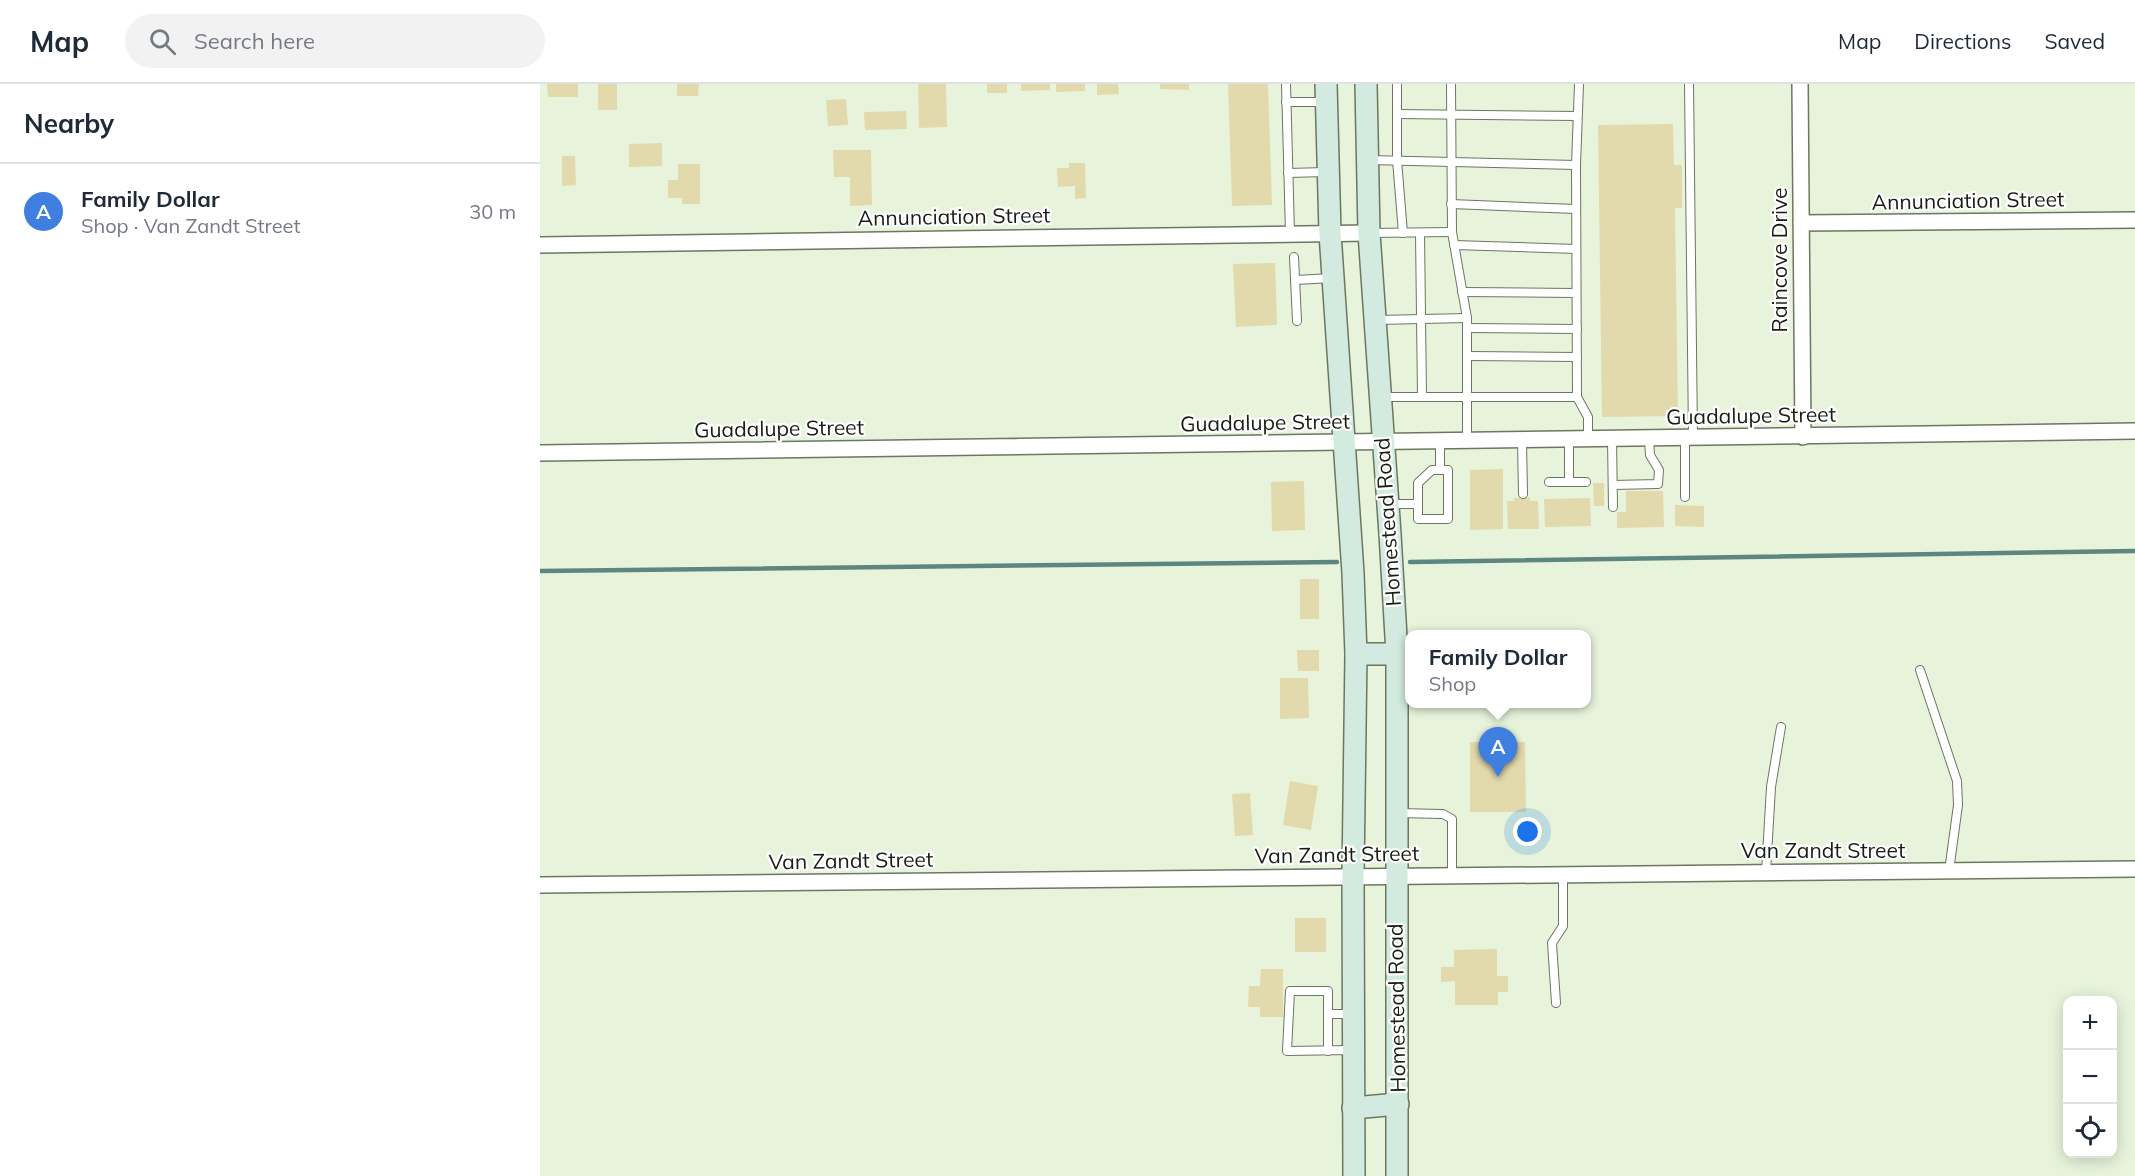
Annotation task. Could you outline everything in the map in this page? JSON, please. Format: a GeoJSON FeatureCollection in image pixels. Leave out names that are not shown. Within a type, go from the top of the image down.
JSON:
{"type":"FeatureCollection","features":[{"type":"Feature","properties":{"kind":"main road","name":"Homestead Road"},"geometry":{"type":"LineString","coordinates":[[1366,84],[1369,233],[1396,654],[1397,1176]]}},
{"type":"Feature","properties":{"kind":"main road","name":"Homestead Road"},"geometry":{"type":"LineString","coordinates":[[1326,93],[1330,233],[1356,654],[1353,875],[1354,1176]]}},
{"type":"Feature","properties":{"kind":"main road"},"geometry":{"type":"LineString","coordinates":[[1356,654],[1396,654]]}},
{"type":"Feature","properties":{"kind":"main road"},"geometry":{"type":"LineString","coordinates":[[1353,1108],[1398,1104]]}},
{"type":"Feature","properties":{"kind":"street","name":"Raincove Drive"},"geometry":{"type":"LineString","coordinates":[[1800,84],[1803,436]]}},
{"type":"Feature","properties":{"kind":"street","name":"Annunciation Street"},"geometry":{"type":"LineString","coordinates":[[1801,223],[2135,220]]}},
{"type":"Feature","properties":{"kind":"street","name":"Annunciation Street"},"geometry":{"type":"LineString","coordinates":[[540,244],[1369,233]]}},
{"type":"Feature","properties":{"kind":"street","name":"Guadalupe Street"},"geometry":{"type":"LineString","coordinates":[[540,453],[2135,431]]}},
{"type":"Feature","properties":{"kind":"street","name":"Van Zandt Street"},"geometry":{"type":"LineString","coordinates":[[540,885],[1452,874],[2135,869]]}},
{"type":"Feature","properties":{"kind":"lane"},"geometry":{"type":"LineString","coordinates":[[1286,84],[1290,233]]}},
{"type":"Feature","properties":{"kind":"lane"},"geometry":{"type":"LineString","coordinates":[[1397,84],[1397,160],[1403,233]]}},
{"type":"Feature","properties":{"kind":"lane"},"geometry":{"type":"LineString","coordinates":[[1451,84],[1452,232],[1467,318],[1467,442]]}},
{"type":"Feature","properties":{"kind":"lane"},"geometry":{"type":"LineString","coordinates":[[1579,84],[1576,165],[1577,397],[1588,417],[1588,440]]}},
{"type":"Feature","properties":{"kind":"lane"},"geometry":{"type":"LineString","coordinates":[[1685,497],[1689,438],[1689,84]]}},
{"type":"Feature","properties":{"kind":"lane"},"geometry":{"type":"LineString","coordinates":[[1286,102],[1326,93]]}},
{"type":"Feature","properties":{"kind":"lane"},"geometry":{"type":"LineString","coordinates":[[1397,114],[1577,116]]}},
{"type":"Feature","properties":{"kind":"lane"},"geometry":{"type":"LineString","coordinates":[[1367,160],[1576,165]]}},
{"type":"Feature","properties":{"kind":"lane"},"geometry":{"type":"LineString","coordinates":[[1288,173],[1329,172]]}},
{"type":"Feature","properties":{"kind":"lane"},"geometry":{"type":"LineString","coordinates":[[1451,204],[1576,209]]}},
{"type":"Feature","properties":{"kind":"lane"},"geometry":{"type":"LineString","coordinates":[[1369,233],[1452,232]]}},
{"type":"Feature","properties":{"kind":"lane"},"geometry":{"type":"LineString","coordinates":[[1420,233],[1422,397]]}},
{"type":"Feature","properties":{"kind":"lane"},"geometry":{"type":"LineString","coordinates":[[1454,245],[1576,249]]}},
{"type":"Feature","properties":{"kind":"lane"},"geometry":{"type":"LineString","coordinates":[[1294,257],[1297,321]]}},
{"type":"Feature","properties":{"kind":"lane"},"geometry":{"type":"LineString","coordinates":[[1295,280],[1334,278]]}},
{"type":"Feature","properties":{"kind":"lane"},"geometry":{"type":"LineString","coordinates":[[1462,292],[1576,293]]}},
{"type":"Feature","properties":{"kind":"lane"},"geometry":{"type":"LineString","coordinates":[[1375,320],[1467,318]]}},
{"type":"Feature","properties":{"kind":"lane"},"geometry":{"type":"LineString","coordinates":[[1467,328],[1577,328]]}},
{"type":"Feature","properties":{"kind":"lane"},"geometry":{"type":"LineString","coordinates":[[1467,356],[1577,357]]}},
{"type":"Feature","properties":{"kind":"lane"},"geometry":{"type":"LineString","coordinates":[[1380,397],[1577,397]]}},
{"type":"Feature","properties":{"kind":"lane"},"geometry":{"type":"LineString","coordinates":[[1612,439],[1613,507]]}},
{"type":"Feature","properties":{"kind":"lane"},"geometry":{"type":"LineString","coordinates":[[1613,485],[1658,484],[1659,470],[1650,455],[1649,439]]}},
{"type":"Feature","properties":{"kind":"lane"},"geometry":{"type":"LineString","coordinates":[[1569,440],[1569,482]]}},
{"type":"Feature","properties":{"kind":"lane"},"geometry":{"type":"LineString","coordinates":[[1522,441],[1523,494]]}},
{"type":"Feature","properties":{"kind":"lane"},"geometry":{"type":"LineString","coordinates":[[1440,442],[1440,470]]}},
{"type":"Feature","properties":{"kind":"lane"},"geometry":{"type":"LineString","coordinates":[[1432,470],[1448,470],[1449,519],[1418,519],[1418,504],[1418,483],[1432,470]]}},
{"type":"Feature","properties":{"kind":"lane"},"geometry":{"type":"LineString","coordinates":[[1549,482],[1586,482]]}},
{"type":"Feature","properties":{"kind":"lane"},"geometry":{"type":"LineString","coordinates":[[1388,504],[1418,504]]}},
{"type":"Feature","properties":{"kind":"lane"},"geometry":{"type":"LineString","coordinates":[[1920,670],[1957,781],[1958,805],[1949,872]]}},
{"type":"Feature","properties":{"kind":"lane"},"geometry":{"type":"LineString","coordinates":[[1766,872],[1771,787],[1781,727]]}},
{"type":"Feature","properties":{"kind":"lane"},"geometry":{"type":"LineString","coordinates":[[1396,813],[1443,814],[1452,819],[1452,874]]}},
{"type":"Feature","properties":{"kind":"lane"},"geometry":{"type":"LineString","coordinates":[[1556,1003],[1552,943],[1563,926],[1563,874]]}},
{"type":"Feature","properties":{"kind":"lane"},"geometry":{"type":"LineString","coordinates":[[1328,1051],[1328,991],[1290,991],[1287,1051],[1328,1051],[1353,1050]]}},
{"type":"Feature","properties":{"kind":"lane"},"geometry":{"type":"LineString","coordinates":[[1328,1014],[1353,1014]]}},
{"type":"Feature","properties":{"kind":"building"},"geometry":{"type":"Polygon","coordinates":[[[547,84],[578,84],[578,97],[548,97],[547,84]]]}},
{"type":"Feature","properties":{"kind":"building"},"geometry":{"type":"Polygon","coordinates":[[[598,84],[617,84],[617,110],[598,110],[598,84]]]}},
{"type":"Feature","properties":{"kind":"building"},"geometry":{"type":"Polygon","coordinates":[[[677,84],[699,84],[698,96],[677,96],[677,84]]]}},
{"type":"Feature","properties":{"kind":"building"},"geometry":{"type":"Polygon","coordinates":[[[918,84],[946,84],[947,127],[919,128],[918,84]]]}},
{"type":"Feature","properties":{"kind":"building"},"geometry":{"type":"Polygon","coordinates":[[[987,84],[1007,84],[1007,93],[987,93],[987,84]]]}},
{"type":"Feature","properties":{"kind":"building"},"geometry":{"type":"Polygon","coordinates":[[[1021,84],[1050,84],[1050,90],[1021,91],[1021,84]]]}},
{"type":"Feature","properties":{"kind":"building"},"geometry":{"type":"Polygon","coordinates":[[[1056,84],[1085,84],[1085,91],[1056,92],[1056,84]]]}},
{"type":"Feature","properties":{"kind":"building"},"geometry":{"type":"Polygon","coordinates":[[[1097,84],[1118,84],[1119,94],[1097,95],[1097,84]]]}},
{"type":"Feature","properties":{"kind":"building"},"geometry":{"type":"Polygon","coordinates":[[[1160,84],[1189,84],[1189,90],[1160,89],[1160,84]]]}},
{"type":"Feature","properties":{"kind":"building"},"geometry":{"type":"Polygon","coordinates":[[[1228,84],[1268,84],[1272,205],[1232,206],[1228,84]]]}},
{"type":"Feature","properties":{"kind":"building"},"geometry":{"type":"Polygon","coordinates":[[[846,99],[848,125],[828,126],[826,100],[846,99]]]}},
{"type":"Feature","properties":{"kind":"building"},"geometry":{"type":"Polygon","coordinates":[[[906,111],[907,129],[865,130],[864,112],[906,111]]]}},
{"type":"Feature","properties":{"kind":"building"},"geometry":{"type":"Polygon","coordinates":[[[1673,124],[1674,165],[1682,165],[1682,208],[1675,208],[1678,416],[1602,417],[1598,125],[1673,124]]]}},
{"type":"Feature","properties":{"kind":"building"},"geometry":{"type":"Polygon","coordinates":[[[662,143],[662,166],[629,167],[629,144],[662,143]]]}},
{"type":"Feature","properties":{"kind":"building"},"geometry":{"type":"Polygon","coordinates":[[[833,150],[871,150],[872,205],[850,206],[850,177],[834,177],[833,150]]]}},
{"type":"Feature","properties":{"kind":"building"},"geometry":{"type":"Polygon","coordinates":[[[562,156],[575,156],[576,185],[562,186],[562,156]]]}},
{"type":"Feature","properties":{"kind":"building"},"geometry":{"type":"Polygon","coordinates":[[[1069,163],[1085,163],[1086,198],[1075,199],[1075,186],[1058,187],[1057,168],[1069,168],[1069,163]]]}},
{"type":"Feature","properties":{"kind":"building"},"geometry":{"type":"Polygon","coordinates":[[[678,164],[700,164],[700,204],[682,204],[682,198],[668,198],[668,180],[678,180],[678,164]]]}},
{"type":"Feature","properties":{"kind":"building"},"geometry":{"type":"Polygon","coordinates":[[[1275,263],[1277,325],[1236,327],[1233,264],[1275,263]]]}},
{"type":"Feature","properties":{"kind":"building"},"geometry":{"type":"Polygon","coordinates":[[[1503,469],[1503,529],[1470,530],[1470,470],[1503,469]]]}},
{"type":"Feature","properties":{"kind":"building"},"geometry":{"type":"Polygon","coordinates":[[[1304,481],[1305,530],[1272,531],[1271,482],[1304,481]]]}},
{"type":"Feature","properties":{"kind":"building"},"geometry":{"type":"Polygon","coordinates":[[[1593,483],[1604,483],[1604,506],[1594,506],[1593,483]]]}},
{"type":"Feature","properties":{"kind":"building"},"geometry":{"type":"Polygon","coordinates":[[[1626,491],[1663,491],[1664,527],[1617,528],[1617,512],[1626,512],[1626,491]]]}},
{"type":"Feature","properties":{"kind":"building"},"geometry":{"type":"Polygon","coordinates":[[[1530,497],[1530,501],[1538,501],[1539,529],[1508,529],[1507,501],[1530,497]]]}},
{"type":"Feature","properties":{"kind":"building"},"geometry":{"type":"Polygon","coordinates":[[[1590,498],[1591,526],[1545,527],[1544,499],[1590,498]]]}},
{"type":"Feature","properties":{"kind":"building"},"geometry":{"type":"Polygon","coordinates":[[[1675,505],[1704,506],[1704,527],[1675,526],[1675,505]]]}},
{"type":"Feature","properties":{"kind":"building"},"geometry":{"type":"Polygon","coordinates":[[[1300,579],[1319,579],[1319,619],[1300,619],[1300,579]]]}},
{"type":"Feature","properties":{"kind":"building"},"geometry":{"type":"Polygon","coordinates":[[[1297,650],[1319,650],[1319,671],[1298,671],[1297,650]]]}},
{"type":"Feature","properties":{"kind":"building"},"geometry":{"type":"Polygon","coordinates":[[[1280,678],[1308,678],[1309,718],[1280,719],[1280,678]]]}},
{"type":"Feature","properties":{"kind":"building"},"geometry":{"type":"Polygon","coordinates":[[[1470,742],[1525,742],[1526,812],[1470,812],[1470,742]]]}},
{"type":"Feature","properties":{"kind":"building"},"geometry":{"type":"Polygon","coordinates":[[[1290,781],[1318,786],[1311,830],[1283,825],[1290,781]]]}},
{"type":"Feature","properties":{"kind":"building"},"geometry":{"type":"Polygon","coordinates":[[[1250,793],[1253,835],[1235,836],[1232,794],[1250,793]]]}},
{"type":"Feature","properties":{"kind":"building"},"geometry":{"type":"Polygon","coordinates":[[[1295,918],[1326,918],[1326,952],[1295,952],[1295,918]]]}},
{"type":"Feature","properties":{"kind":"building"},"geometry":{"type":"Polygon","coordinates":[[[1497,949],[1497,976],[1508,976],[1508,992],[1498,992],[1498,1005],[1455,1005],[1455,981],[1441,982],[1441,967],[1454,967],[1454,950],[1497,949]]]}},
{"type":"Feature","properties":{"kind":"building"},"geometry":{"type":"Polygon","coordinates":[[[1261,969],[1283,969],[1283,1017],[1260,1017],[1260,1007],[1248,1007],[1249,986],[1260,986],[1261,969]]]}},
{"type":"Feature","properties":{"kind":"waterway"},"geometry":{"type":"LineString","coordinates":[[1410,562],[2135,551]]}},
{"type":"Feature","properties":{"kind":"waterway"},"geometry":{"type":"LineString","coordinates":[[540,571],[1337,562]]}},
{"type":"Feature","properties":{"kind":"place","name":"Family Dollar"},"geometry":{"type":"Point","coordinates":[1498,777]}}]}
